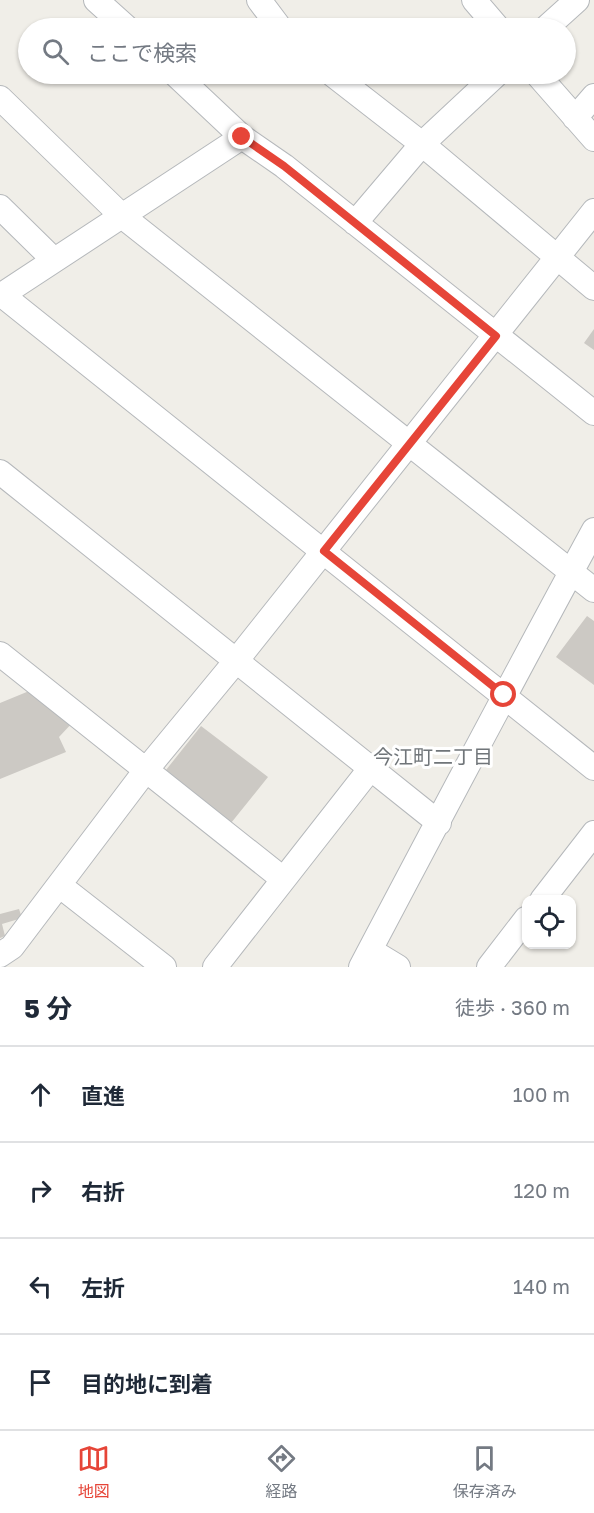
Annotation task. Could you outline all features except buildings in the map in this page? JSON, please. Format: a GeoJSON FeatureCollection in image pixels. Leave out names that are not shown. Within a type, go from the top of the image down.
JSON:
{"type":"FeatureCollection","features":[{"type":"Feature","properties":{"kind":"street"},"geometry":{"type":"LineString","coordinates":[[96,0],[116,18]]}},
{"type":"Feature","properties":{"kind":"street"},"geometry":{"type":"LineString","coordinates":[[259,0],[272,18]]}},
{"type":"Feature","properties":{"kind":"street"},"geometry":{"type":"LineString","coordinates":[[474,0],[489,18]]}},
{"type":"Feature","properties":{"kind":"street"},"geometry":{"type":"LineString","coordinates":[[557,18],[577,0]]}},
{"type":"Feature","properties":{"kind":"street"},"geometry":{"type":"LineString","coordinates":[[186,84],[242,137],[284,166],[594,413]]}},
{"type":"Feature","properties":{"kind":"street"},"geometry":{"type":"LineString","coordinates":[[345,84],[422,144],[594,288]]}},
{"type":"Feature","properties":{"kind":"street"},"geometry":{"type":"LineString","coordinates":[[355,223],[422,144],[486,84]]}},
{"type":"Feature","properties":{"kind":"street"},"geometry":{"type":"LineString","coordinates":[[546,84],[594,139]]}},
{"type":"Feature","properties":{"kind":"street"},"geometry":{"type":"LineString","coordinates":[[575,118],[594,96]]}},
{"type":"Feature","properties":{"kind":"street"},"geometry":{"type":"LineString","coordinates":[[0,98],[122,216],[594,590]]}},
{"type":"Feature","properties":{"kind":"street"},"geometry":{"type":"LineString","coordinates":[[242,137],[1,295],[594,768]]}},
{"type":"Feature","properties":{"kind":"street"},"geometry":{"type":"LineString","coordinates":[[0,207],[54,260]]}},
{"type":"Feature","properties":{"kind":"street"},"geometry":{"type":"LineString","coordinates":[[0,955],[12,947],[146,770],[410,444],[594,211]]}},
{"type":"Feature","properties":{"kind":"street"},"geometry":{"type":"LineString","coordinates":[[0,472],[439,823]]}},
{"type":"Feature","properties":{"kind":"street"},"geometry":{"type":"LineString","coordinates":[[398,967],[366,959],[504,695],[594,530]]}},
{"type":"Feature","properties":{"kind":"street"},"geometry":{"type":"LineString","coordinates":[[0,654],[283,879]]}},
{"type":"Feature","properties":{"kind":"street"},"geometry":{"type":"LineString","coordinates":[[215,967],[370,769]]}},
{"type":"Feature","properties":{"kind":"street"},"geometry":{"type":"LineString","coordinates":[[546,895],[594,833]]}},
{"type":"Feature","properties":{"kind":"street"},"geometry":{"type":"LineString","coordinates":[[59,885],[164,967]]}},
{"type":"Feature","properties":{"kind":"street"},"geometry":{"type":"LineString","coordinates":[[489,967],[522,924]]}},
{"type":"Feature","properties":{"kind":"district","name":"今江町二丁目"},"geometry":{"type":"Point","coordinates":[433,757]}},
{"type":"Feature","properties":{"kind":"route"},"geometry":{"type":"LineString","coordinates":[[242,137],[284,166],[496,336],[324,551],[504,695]]}}]}
